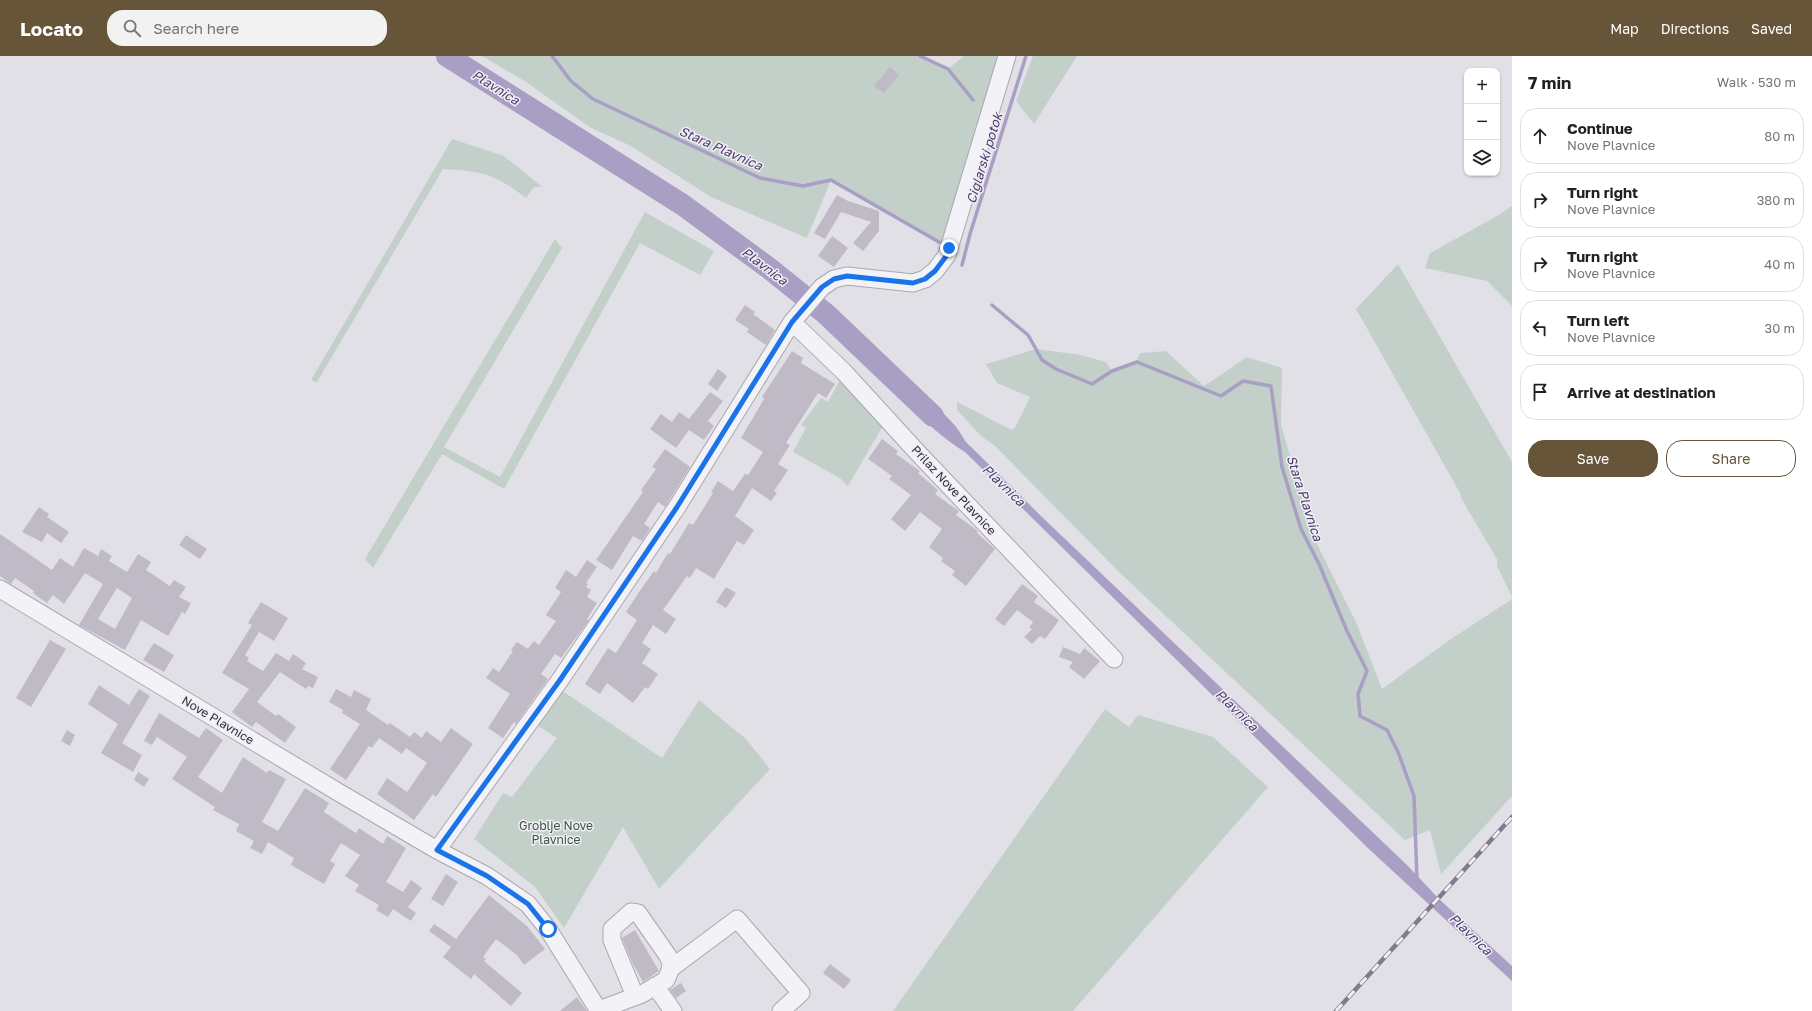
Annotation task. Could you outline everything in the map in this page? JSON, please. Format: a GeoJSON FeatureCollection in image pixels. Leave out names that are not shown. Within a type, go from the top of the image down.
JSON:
{"type":"FeatureCollection","features":[{"type":"Feature","properties":{"kind":"street"},"geometry":{"type":"LineString","coordinates":[[437,850],[560,680],[677,507],[796,318],[822,287],[834,279],[847,276],[913,283],[925,279],[935,271],[947,255],[1007,56]]}},
{"type":"Feature","properties":{"kind":"street","name":"Prilaz Nove Plavnice"},"geometry":{"type":"LineString","coordinates":[[796,318],[918,453],[1114,659]]}},
{"type":"Feature","properties":{"kind":"street","name":"Nove Plavnice"},"geometry":{"type":"LineString","coordinates":[[0,589],[437,850],[487,876],[528,904],[548,929],[599,1011]]}},
{"type":"Feature","properties":{"kind":"street"},"geometry":{"type":"LineString","coordinates":[[599,1011],[635,996],[666,980],[672,966],[668,956],[638,913],[631,912],[612,929],[612,940],[635,996]]}},
{"type":"Feature","properties":{"kind":"street"},"geometry":{"type":"LineString","coordinates":[[670,969],[737,920],[801,993],[781,1011]]}},
{"type":"Feature","properties":{"kind":"street"},"geometry":{"type":"LineString","coordinates":[[655,986],[673,1011]]}},
{"type":"Feature","properties":{"kind":"green space"},"geometry":{"type":"Polygon","coordinates":[[[482,56],[920,56],[948,69],[964,56],[1007,56],[949,248],[831,180],[807,238],[711,197],[631,146],[591,128],[526,82],[482,56]]]}},
{"type":"Feature","properties":{"kind":"green space"},"geometry":{"type":"Polygon","coordinates":[[[1033,56],[1077,56],[1034,124],[1016,101],[1033,56]]]}},
{"type":"Feature","properties":{"kind":"green space"},"geometry":{"type":"Polygon","coordinates":[[[452,139],[504,156],[542,187],[534,187],[526,198],[488,175],[468,171],[443,169],[317,382],[311,380],[452,139]]]}},
{"type":"Feature","properties":{"kind":"green space"},"geometry":{"type":"Polygon","coordinates":[[[1512,206],[1512,306],[1487,281],[1425,268],[1430,253],[1497,216],[1512,206]]]}},
{"type":"Feature","properties":{"kind":"green space"},"geometry":{"type":"Polygon","coordinates":[[[645,212],[714,251],[700,275],[640,243],[504,489],[442,454],[373,568],[365,559],[555,239],[562,248],[444,447],[500,477],[645,212]]]}},
{"type":"Feature","properties":{"kind":"green space"},"geometry":{"type":"Polygon","coordinates":[[[1398,264],[1512,462],[1512,597],[1497,566],[1497,559],[1461,498],[1460,493],[1356,309],[1398,264]]]}},
{"type":"Feature","properties":{"kind":"green space"},"geometry":{"type":"Polygon","coordinates":[[[1036,349],[1081,355],[1106,362],[1112,371],[1136,362],[1140,353],[1166,351],[1204,386],[1247,357],[1282,368],[1281,425],[1314,538],[1356,622],[1382,689],[1448,641],[1512,599],[1512,796],[1441,874],[1430,830],[1405,840],[1120,573],[995,446],[981,436],[957,410],[957,402],[1012,430],[1016,426],[1030,397],[997,383],[986,364],[1036,349]]]}},
{"type":"Feature","properties":{"kind":"green space"},"geometry":{"type":"Polygon","coordinates":[[[844,372],[887,419],[848,486],[840,478],[793,452],[806,428],[801,425],[821,398],[828,402],[844,372]]]}},
{"type":"Feature","properties":{"kind":"green space","name":"Groblje Nove Plavnice"},"geometry":{"type":"Polygon","coordinates":[[[555,686],[662,758],[699,700],[746,739],[770,769],[659,889],[623,827],[564,928],[535,887],[474,839],[503,793],[512,797],[557,738],[530,721],[555,686]]]}},
{"type":"Feature","properties":{"kind":"green space"},"geometry":{"type":"Polygon","coordinates":[[[1105,709],[1129,727],[1138,715],[1213,737],[1268,787],[1073,1011],[893,1011],[1105,709]]]}},
{"type":"Feature","properties":{"kind":"water"},"geometry":{"type":"Polygon","coordinates":[[[911,395],[935,407],[949,419],[956,426],[965,441],[1042,517],[1407,865],[1439,899],[1512,966],[1512,981],[1370,850],[965,452],[942,436],[928,423],[909,402],[911,395]]]}},
{"type":"Feature","properties":{"kind":"building"},"geometry":{"type":"Polygon","coordinates":[[[890,67],[899,75],[884,93],[874,86],[890,67]]]}},
{"type":"Feature","properties":{"kind":"building"},"geometry":{"type":"Polygon","coordinates":[[[837,195],[848,201],[879,211],[879,231],[863,251],[853,243],[871,222],[841,212],[825,239],[814,233],[837,195]]]}},
{"type":"Feature","properties":{"kind":"building"},"geometry":{"type":"Polygon","coordinates":[[[832,236],[848,248],[834,267],[818,256],[832,236]]]}},
{"type":"Feature","properties":{"kind":"building"},"geometry":{"type":"Polygon","coordinates":[[[745,305],[755,312],[753,314],[775,330],[766,345],[747,332],[749,329],[735,320],[745,305]]]}},
{"type":"Feature","properties":{"kind":"building"},"geometry":{"type":"Polygon","coordinates":[[[792,351],[803,358],[801,363],[835,384],[826,398],[818,393],[786,443],[790,445],[778,464],[788,470],[774,491],[777,493],[771,501],[752,488],[735,516],[754,530],[744,545],[737,541],[714,579],[696,568],[690,578],[687,576],[663,610],[676,619],[666,634],[653,625],[642,643],[651,649],[642,663],[658,674],[648,689],[645,687],[633,703],[607,683],[600,694],[585,684],[608,648],[616,653],[637,620],[626,612],[639,592],[654,571],[656,573],[668,553],[670,554],[689,523],[693,525],[713,493],[711,492],[718,481],[733,491],[745,474],[748,475],[763,452],[741,438],[764,399],[762,397],[792,351]]]}},
{"type":"Feature","properties":{"kind":"building"},"geometry":{"type":"Polygon","coordinates":[[[718,369],[727,376],[717,391],[708,384],[718,369]]]}},
{"type":"Feature","properties":{"kind":"building"},"geometry":{"type":"Polygon","coordinates":[[[710,392],[723,401],[708,421],[714,426],[704,440],[689,430],[676,448],[650,429],[661,414],[672,422],[679,412],[689,419],[710,392]]]}},
{"type":"Feature","properties":{"kind":"building"},"geometry":{"type":"Polygon","coordinates":[[[882,439],[898,451],[896,454],[920,471],[918,473],[938,490],[935,494],[959,511],[956,515],[978,531],[977,533],[995,549],[966,586],[952,575],[955,571],[941,561],[943,558],[929,547],[942,529],[920,512],[905,531],[891,519],[911,495],[889,479],[892,476],[868,459],[882,439]]]}},
{"type":"Feature","properties":{"kind":"building"},"geometry":{"type":"Polygon","coordinates":[[[665,449],[690,467],[665,507],[658,502],[644,524],[650,528],[642,541],[633,536],[612,570],[596,560],[643,492],[641,490],[656,469],[652,467],[665,449]]]}},
{"type":"Feature","properties":{"kind":"building"},"geometry":{"type":"Polygon","coordinates":[[[39,507],[49,514],[47,517],[69,532],[61,543],[47,533],[42,542],[22,532],[39,507]]]}},
{"type":"Feature","properties":{"kind":"building"},"geometry":{"type":"Polygon","coordinates":[[[0,534],[52,570],[60,558],[73,567],[84,548],[98,556],[101,549],[112,556],[109,561],[127,572],[138,554],[151,562],[146,570],[170,586],[174,580],[186,587],[179,597],[191,603],[185,614],[182,612],[168,636],[141,620],[125,650],[79,625],[103,584],[85,573],[64,604],[53,595],[47,603],[33,593],[34,591],[15,578],[11,584],[0,576],[0,534]],[[117,588],[98,619],[115,629],[132,598],[117,588]]]}},
{"type":"Feature","properties":{"kind":"building"},"geometry":{"type":"Polygon","coordinates":[[[186,535],[207,549],[200,559],[179,545],[186,535]]]}},
{"type":"Feature","properties":{"kind":"building"},"geometry":{"type":"Polygon","coordinates":[[[587,560],[597,567],[586,583],[588,584],[586,587],[591,590],[587,597],[597,603],[587,619],[589,620],[561,658],[555,654],[541,674],[548,679],[516,724],[514,722],[503,738],[488,728],[510,694],[486,678],[493,668],[499,672],[513,651],[511,650],[517,642],[528,649],[534,641],[539,645],[556,621],[546,615],[561,592],[555,588],[566,570],[576,577],[587,560]]]}},
{"type":"Feature","properties":{"kind":"building"},"geometry":{"type":"Polygon","coordinates":[[[1022,584],[1038,596],[1034,602],[1059,620],[1045,639],[1040,636],[1032,644],[1024,637],[1032,629],[1029,628],[1033,622],[1017,610],[1004,626],[995,619],[1022,584]]]}},
{"type":"Feature","properties":{"kind":"building"},"geometry":{"type":"Polygon","coordinates":[[[726,587],[736,593],[726,608],[716,602],[726,587]]]}},
{"type":"Feature","properties":{"kind":"building"},"geometry":{"type":"Polygon","coordinates":[[[261,602],[288,618],[274,641],[259,632],[245,655],[249,658],[247,661],[263,671],[276,653],[289,661],[293,654],[306,663],[302,669],[318,677],[313,688],[308,686],[306,689],[280,672],[257,702],[276,716],[278,714],[296,727],[285,743],[256,722],[252,727],[232,712],[249,689],[222,673],[252,625],[248,623],[261,602]]]}},
{"type":"Feature","properties":{"kind":"building"},"geometry":{"type":"Polygon","coordinates":[[[50,640],[66,649],[31,707],[16,698],[50,640]]]}},
{"type":"Feature","properties":{"kind":"building"},"geometry":{"type":"Polygon","coordinates":[[[154,643],[174,655],[164,672],[143,660],[154,643]]]}},
{"type":"Feature","properties":{"kind":"building"},"geometry":{"type":"Polygon","coordinates":[[[1063,647],[1080,654],[1084,648],[1100,661],[1084,679],[1069,667],[1073,662],[1059,657],[1063,647]]]}},
{"type":"Feature","properties":{"kind":"building"},"geometry":{"type":"Polygon","coordinates":[[[99,685],[129,705],[139,689],[150,696],[122,743],[142,755],[133,772],[101,753],[118,724],[88,704],[99,685]]]}},
{"type":"Feature","properties":{"kind":"building"},"geometry":{"type":"Polygon","coordinates":[[[336,689],[351,697],[354,690],[371,699],[366,710],[388,725],[390,723],[410,737],[414,732],[422,738],[426,731],[441,742],[451,728],[473,744],[436,797],[433,794],[414,820],[377,794],[387,778],[407,792],[427,763],[406,748],[402,754],[379,738],[372,748],[369,746],[346,780],[330,769],[360,724],[342,713],[343,710],[329,702],[336,689]]]}},
{"type":"Feature","properties":{"kind":"building"},"geometry":{"type":"Polygon","coordinates":[[[159,713],[199,738],[206,728],[223,740],[198,777],[222,793],[243,757],[267,773],[269,770],[286,779],[262,822],[278,831],[305,788],[329,803],[324,812],[356,833],[359,828],[383,844],[387,836],[406,848],[386,882],[403,892],[411,880],[422,888],[408,907],[416,913],[411,921],[393,909],[388,917],[376,910],[379,905],[355,891],[359,885],[345,876],[360,855],[341,843],[330,861],[335,864],[324,884],[291,865],[294,858],[268,842],[262,854],[250,848],[254,841],[236,831],[239,824],[213,810],[215,807],[172,779],[187,757],[157,737],[152,745],[144,741],[159,713]]]}},
{"type":"Feature","properties":{"kind":"building"},"geometry":{"type":"Polygon","coordinates":[[[67,730],[75,735],[70,746],[61,741],[67,730]]]}},
{"type":"Feature","properties":{"kind":"building"},"geometry":{"type":"Polygon","coordinates":[[[138,772],[149,779],[144,787],[134,780],[138,772]]]}},
{"type":"Feature","properties":{"kind":"building"},"geometry":{"type":"Polygon","coordinates":[[[446,874],[458,882],[443,906],[431,899],[446,874]]]}},
{"type":"Feature","properties":{"kind":"building"},"geometry":{"type":"Polygon","coordinates":[[[489,895],[527,926],[545,949],[524,965],[517,955],[496,939],[483,957],[486,959],[484,961],[522,993],[511,1006],[474,974],[471,979],[443,957],[451,947],[429,931],[434,924],[456,939],[489,895]]]}},
{"type":"Feature","properties":{"kind":"building"},"geometry":{"type":"Polygon","coordinates":[[[635,930],[659,971],[643,982],[632,962],[622,938],[635,930]]]}},
{"type":"Feature","properties":{"kind":"building"},"geometry":{"type":"Polygon","coordinates":[[[830,964],[851,980],[844,989],[823,973],[830,964]]]}},
{"type":"Feature","properties":{"kind":"building"},"geometry":{"type":"Polygon","coordinates":[[[681,983],[686,991],[676,998],[670,990],[681,983]]]}},
{"type":"Feature","properties":{"kind":"building"},"geometry":{"type":"Polygon","coordinates":[[[577,997],[587,1011],[560,1011],[577,997]]]}},
{"type":"Feature","properties":{"kind":"waterway","name":"Plavnica"},"geometry":{"type":"LineString","coordinates":[[447,56],[683,205],[770,269],[826,314],[933,416]]}},
{"type":"Feature","properties":{"kind":"waterway","name":"Stara Plavnica"},"geometry":{"type":"LineString","coordinates":[[552,56],[571,81],[593,99],[760,178],[803,186],[831,180],[939,242]]}},
{"type":"Feature","properties":{"kind":"waterway"},"geometry":{"type":"LineString","coordinates":[[920,56],[948,69],[973,100]]}},
{"type":"Feature","properties":{"kind":"waterway","name":"Ciglarski potok"},"geometry":{"type":"LineString","coordinates":[[962,265],[970,234],[1026,56]]}},
{"type":"Feature","properties":{"kind":"waterway","name":"Stara Plavnica"},"geometry":{"type":"LineString","coordinates":[[992,305],[1028,335],[1042,360],[1056,369],[1092,384],[1112,371],[1137,362],[1221,396],[1243,381],[1271,386],[1282,467],[1301,529],[1319,564],[1347,631],[1367,671],[1358,694],[1360,716],[1387,730],[1398,752],[1414,796],[1417,880]]}},
{"type":"Feature","properties":{"kind":"railway"},"geometry":{"type":"LineString","coordinates":[[1336,1011],[1512,817]]}},
{"type":"Feature","properties":{"kind":"route"},"geometry":{"type":"LineString","coordinates":[[548,929],[528,904],[487,876],[437,850],[560,680],[677,507],[792,322],[822,287],[834,279],[847,276],[880,281],[913,283],[925,279],[935,271],[947,255],[949,248]]}}]}
